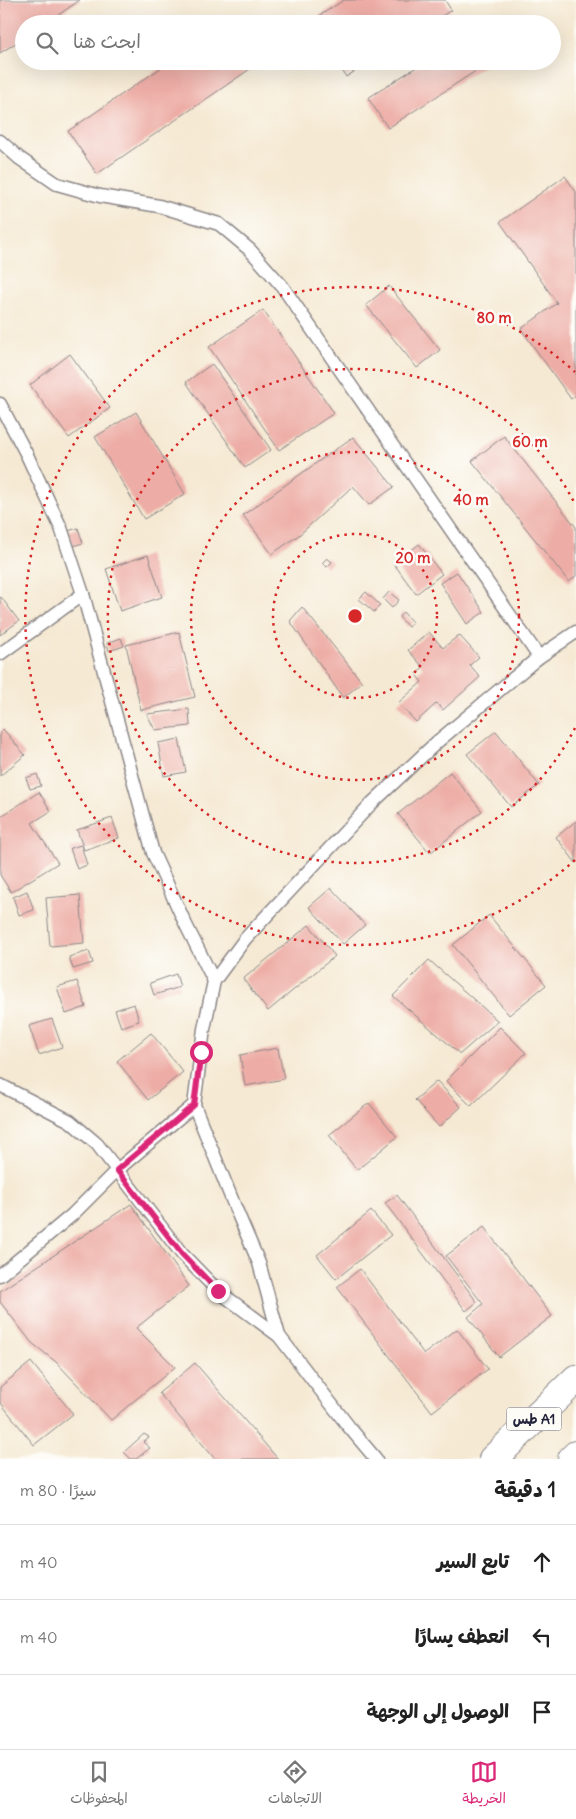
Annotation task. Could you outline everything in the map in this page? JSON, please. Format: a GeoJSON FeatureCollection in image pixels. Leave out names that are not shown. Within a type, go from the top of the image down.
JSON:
{"type":"FeatureCollection","features":[{"type":"Feature","properties":{"kind":"highway","name":"طس A1"},"geometry":{"type":"LineString","coordinates":[[493,1459],[576,1379]]}},
{"type":"Feature","properties":{"kind":"highway"},"geometry":{"type":"LineString","coordinates":[[572,1459],[576,1455]]}},
{"type":"Feature","properties":{"kind":"lane"},"geometry":{"type":"LineString","coordinates":[[0,141],[19,158],[57,184],[100,196],[159,206],[219,224],[250,250],[282,286],[539,657]]}},
{"type":"Feature","properties":{"kind":"lane"},"geometry":{"type":"LineString","coordinates":[[0,404],[27,455],[60,528],[83,594],[153,853],[214,980]]}},
{"type":"Feature","properties":{"kind":"lane"},"geometry":{"type":"LineString","coordinates":[[0,654],[83,594]]}},
{"type":"Feature","properties":{"kind":"lane"},"geometry":{"type":"LineString","coordinates":[[279,1336],[259,1263],[234,1207],[194,1105],[204,1029],[214,980],[245,939],[370,805],[437,742],[539,657],[576,632]]}},
{"type":"Feature","properties":{"kind":"lane"},"geometry":{"type":"LineString","coordinates":[[0,1084],[70,1120],[97,1144],[182,1254],[218,1291],[279,1336],[376,1459]]}},
{"type":"Feature","properties":{"kind":"lane"},"geometry":{"type":"LineString","coordinates":[[0,1275],[72,1215],[117,1170],[194,1105]]}},
{"type":"Feature","properties":{"kind":"building"},"geometry":{"type":"Polygon","coordinates":[[[0,0],[80,0],[58,15],[15,15],[15,44],[0,53],[0,0]]]}},
{"type":"Feature","properties":{"kind":"building"},"geometry":{"type":"Polygon","coordinates":[[[344,0],[445,0],[451,10],[444,15],[320,15],[344,0]]]}},
{"type":"Feature","properties":{"kind":"building"},"geometry":{"type":"Polygon","coordinates":[[[158,70],[249,70],[97,174],[68,131],[158,70]]]}},
{"type":"Feature","properties":{"kind":"building"},"geometry":{"type":"Polygon","coordinates":[[[342,70],[357,70],[346,77],[342,70]]]}},
{"type":"Feature","properties":{"kind":"building"},"geometry":{"type":"Polygon","coordinates":[[[412,70],[477,70],[388,128],[368,98],[412,70]]]}},
{"type":"Feature","properties":{"kind":"building"},"geometry":{"type":"Polygon","coordinates":[[[565,176],[576,192],[576,395],[571,399],[521,329],[557,303],[500,222],[565,176]]]}},
{"type":"Feature","properties":{"kind":"building"},"geometry":{"type":"Polygon","coordinates":[[[389,286],[440,350],[417,368],[366,305],[389,286]]]}},
{"type":"Feature","properties":{"kind":"building"},"geometry":{"type":"Polygon","coordinates":[[[263,310],[334,413],[279,450],[209,347],[263,310]]]}},
{"type":"Feature","properties":{"kind":"building"},"geometry":{"type":"Polygon","coordinates":[[[70,354],[110,408],[69,438],[30,385],[70,354]]]}},
{"type":"Feature","properties":{"kind":"building"},"geometry":{"type":"Polygon","coordinates":[[[212,364],[271,450],[245,468],[186,382],[212,364]]]}},
{"type":"Feature","properties":{"kind":"building"},"geometry":{"type":"Polygon","coordinates":[[[136,412],[185,494],[144,519],[95,437],[136,412]]]}},
{"type":"Feature","properties":{"kind":"building"},"geometry":{"type":"Polygon","coordinates":[[[504,436],[576,527],[576,576],[569,582],[472,461],[504,436]]]}},
{"type":"Feature","properties":{"kind":"building"},"geometry":{"type":"Polygon","coordinates":[[[353,437],[394,487],[369,505],[353,486],[299,535],[272,554],[243,515],[353,437]]]}},
{"type":"Feature","properties":{"kind":"building"},"geometry":{"type":"Polygon","coordinates":[[[78,528],[83,543],[73,546],[68,531],[78,528]]]}},
{"type":"Feature","properties":{"kind":"building"},"geometry":{"type":"Polygon","coordinates":[[[419,544],[442,574],[416,594],[394,564],[419,544]]]}},
{"type":"Feature","properties":{"kind":"building"},"geometry":{"type":"Polygon","coordinates":[[[148,555],[162,597],[120,611],[106,569],[148,555]]]}},
{"type":"Feature","properties":{"kind":"building"},"geometry":{"type":"Polygon","coordinates":[[[327,558],[332,562],[327,567],[322,563],[327,558]]]}},
{"type":"Feature","properties":{"kind":"building"},"geometry":{"type":"Polygon","coordinates":[[[457,572],[484,612],[467,624],[440,583],[457,572]]]}},
{"type":"Feature","properties":{"kind":"building"},"geometry":{"type":"Polygon","coordinates":[[[366,592],[380,605],[374,612],[359,599],[366,592]]]}},
{"type":"Feature","properties":{"kind":"building"},"geometry":{"type":"Polygon","coordinates":[[[389,592],[399,600],[392,608],[383,599],[389,592]]]}},
{"type":"Feature","properties":{"kind":"building"},"geometry":{"type":"Polygon","coordinates":[[[0,598],[19,621],[0,635],[0,598]]]}},
{"type":"Feature","properties":{"kind":"building"},"geometry":{"type":"Polygon","coordinates":[[[302,607],[362,682],[343,698],[290,621],[302,607]]]}},
{"type":"Feature","properties":{"kind":"building"},"geometry":{"type":"Polygon","coordinates":[[[403,612],[413,623],[408,627],[399,617],[403,612]]]}},
{"type":"Feature","properties":{"kind":"building"},"geometry":{"type":"Polygon","coordinates":[[[179,632],[195,697],[141,710],[126,645],[179,632]]]}},
{"type":"Feature","properties":{"kind":"building"},"geometry":{"type":"Polygon","coordinates":[[[429,632],[443,648],[459,635],[479,657],[470,665],[480,677],[443,710],[437,703],[416,722],[398,703],[422,682],[416,675],[423,667],[408,650],[429,632]]]}},
{"type":"Feature","properties":{"kind":"building"},"geometry":{"type":"Polygon","coordinates":[[[121,638],[124,646],[109,651],[107,643],[121,638]]]}},
{"type":"Feature","properties":{"kind":"building"},"geometry":{"type":"Polygon","coordinates":[[[189,709],[190,726],[155,730],[147,714],[189,709]]]}},
{"type":"Feature","properties":{"kind":"building"},"geometry":{"type":"Polygon","coordinates":[[[3,729],[25,755],[0,776],[0,732],[3,729]]]}},
{"type":"Feature","properties":{"kind":"building"},"geometry":{"type":"Polygon","coordinates":[[[496,731],[539,785],[511,807],[467,754],[496,731]]]}},
{"type":"Feature","properties":{"kind":"building"},"geometry":{"type":"Polygon","coordinates":[[[179,739],[186,772],[164,776],[158,743],[179,739]]]}},
{"type":"Feature","properties":{"kind":"building"},"geometry":{"type":"Polygon","coordinates":[[[450,772],[482,811],[430,853],[398,814],[450,772]]]}},
{"type":"Feature","properties":{"kind":"building"},"geometry":{"type":"Polygon","coordinates":[[[37,774],[41,786],[30,789],[26,778],[37,774]]]}},
{"type":"Feature","properties":{"kind":"building"},"geometry":{"type":"Polygon","coordinates":[[[39,792],[51,811],[32,823],[58,863],[11,892],[0,875],[0,817],[39,792]]]}},
{"type":"Feature","properties":{"kind":"building"},"geometry":{"type":"Polygon","coordinates":[[[112,818],[119,838],[84,850],[77,830],[112,818]]]}},
{"type":"Feature","properties":{"kind":"building"},"geometry":{"type":"Polygon","coordinates":[[[576,821],[576,863],[556,837],[576,821]]]}},
{"type":"Feature","properties":{"kind":"building"},"geometry":{"type":"Polygon","coordinates":[[[81,845],[87,865],[77,869],[70,848],[81,845]]]}},
{"type":"Feature","properties":{"kind":"building"},"geometry":{"type":"Polygon","coordinates":[[[331,888],[365,925],[343,944],[309,907],[331,888]]]}},
{"type":"Feature","properties":{"kind":"building"},"geometry":{"type":"Polygon","coordinates":[[[27,891],[34,910],[19,915],[13,897],[27,891]]]}},
{"type":"Feature","properties":{"kind":"building"},"geometry":{"type":"Polygon","coordinates":[[[80,895],[84,943],[50,946],[46,898],[80,895]]]}},
{"type":"Feature","properties":{"kind":"building"},"geometry":{"type":"Polygon","coordinates":[[[489,915],[546,985],[509,1015],[453,945],[489,915]]]}},
{"type":"Feature","properties":{"kind":"building"},"geometry":{"type":"Polygon","coordinates":[[[309,925],[335,956],[268,1011],[243,979],[309,925]]]}},
{"type":"Feature","properties":{"kind":"building"},"geometry":{"type":"Polygon","coordinates":[[[89,951],[93,963],[73,969],[69,957],[89,951]]]}},
{"type":"Feature","properties":{"kind":"building"},"geometry":{"type":"Polygon","coordinates":[[[429,960],[498,1021],[460,1054],[393,996],[429,960]]]}},
{"type":"Feature","properties":{"kind":"building"},"geometry":{"type":"Polygon","coordinates":[[[176,974],[180,987],[154,995],[150,983],[176,974]]]}},
{"type":"Feature","properties":{"kind":"building"},"geometry":{"type":"Polygon","coordinates":[[[77,981],[86,1007],[66,1014],[57,987],[77,981]]]}},
{"type":"Feature","properties":{"kind":"building"},"geometry":{"type":"Polygon","coordinates":[[[134,1004],[139,1021],[121,1027],[115,1010],[134,1004]]]}},
{"type":"Feature","properties":{"kind":"building"},"geometry":{"type":"Polygon","coordinates":[[[52,1019],[62,1047],[39,1055],[29,1026],[52,1019]]]}},
{"type":"Feature","properties":{"kind":"building"},"geometry":{"type":"Polygon","coordinates":[[[500,1027],[526,1053],[471,1106],[446,1081],[500,1027]]]}},
{"type":"Feature","properties":{"kind":"building"},"geometry":{"type":"Polygon","coordinates":[[[151,1033],[183,1072],[148,1100],[117,1061],[151,1033]]]}},
{"type":"Feature","properties":{"kind":"building"},"geometry":{"type":"Polygon","coordinates":[[[278,1048],[284,1079],[245,1086],[240,1055],[278,1048]]]}},
{"type":"Feature","properties":{"kind":"building"},"geometry":{"type":"Polygon","coordinates":[[[437,1081],[461,1107],[439,1127],[415,1100],[437,1081]]]}},
{"type":"Feature","properties":{"kind":"building"},"geometry":{"type":"Polygon","coordinates":[[[369,1103],[397,1137],[357,1170],[329,1135],[369,1103]]]}},
{"type":"Feature","properties":{"kind":"building"},"geometry":{"type":"Polygon","coordinates":[[[397,1195],[477,1302],[466,1311],[385,1203],[397,1195]]]}},
{"type":"Feature","properties":{"kind":"building"},"geometry":{"type":"Polygon","coordinates":[[[131,1204],[189,1286],[136,1328],[175,1367],[111,1420],[56,1362],[32,1343],[0,1302],[0,1291],[131,1204]]]}},
{"type":"Feature","properties":{"kind":"building"},"geometry":{"type":"Polygon","coordinates":[[[371,1211],[391,1235],[336,1279],[317,1255],[371,1211]]]}},
{"type":"Feature","properties":{"kind":"building"},"geometry":{"type":"Polygon","coordinates":[[[484,1227],[552,1316],[499,1357],[468,1317],[483,1304],[446,1256],[484,1227]]]}},
{"type":"Feature","properties":{"kind":"building"},"geometry":{"type":"Polygon","coordinates":[[[360,1269],[424,1354],[457,1329],[488,1369],[432,1412],[337,1287],[360,1269]]]}},
{"type":"Feature","properties":{"kind":"building"},"geometry":{"type":"Polygon","coordinates":[[[31,1362],[73,1414],[34,1445],[0,1402],[0,1387],[31,1362]]]}},
{"type":"Feature","properties":{"kind":"building"},"geometry":{"type":"Polygon","coordinates":[[[195,1363],[278,1459],[215,1459],[159,1393],[195,1363]]]}},
{"type":"Feature","properties":{"kind":"building"},"geometry":{"type":"Polygon","coordinates":[[[144,1434],[149,1437],[143,1442],[150,1448],[136,1459],[131,1459],[124,1452],[144,1434]]]}},
{"type":"Feature","properties":{"kind":"route"},"geometry":{"type":"LineString","coordinates":[[201,1052],[194,1105],[117,1170],[182,1254],[218,1291]]}}]}
